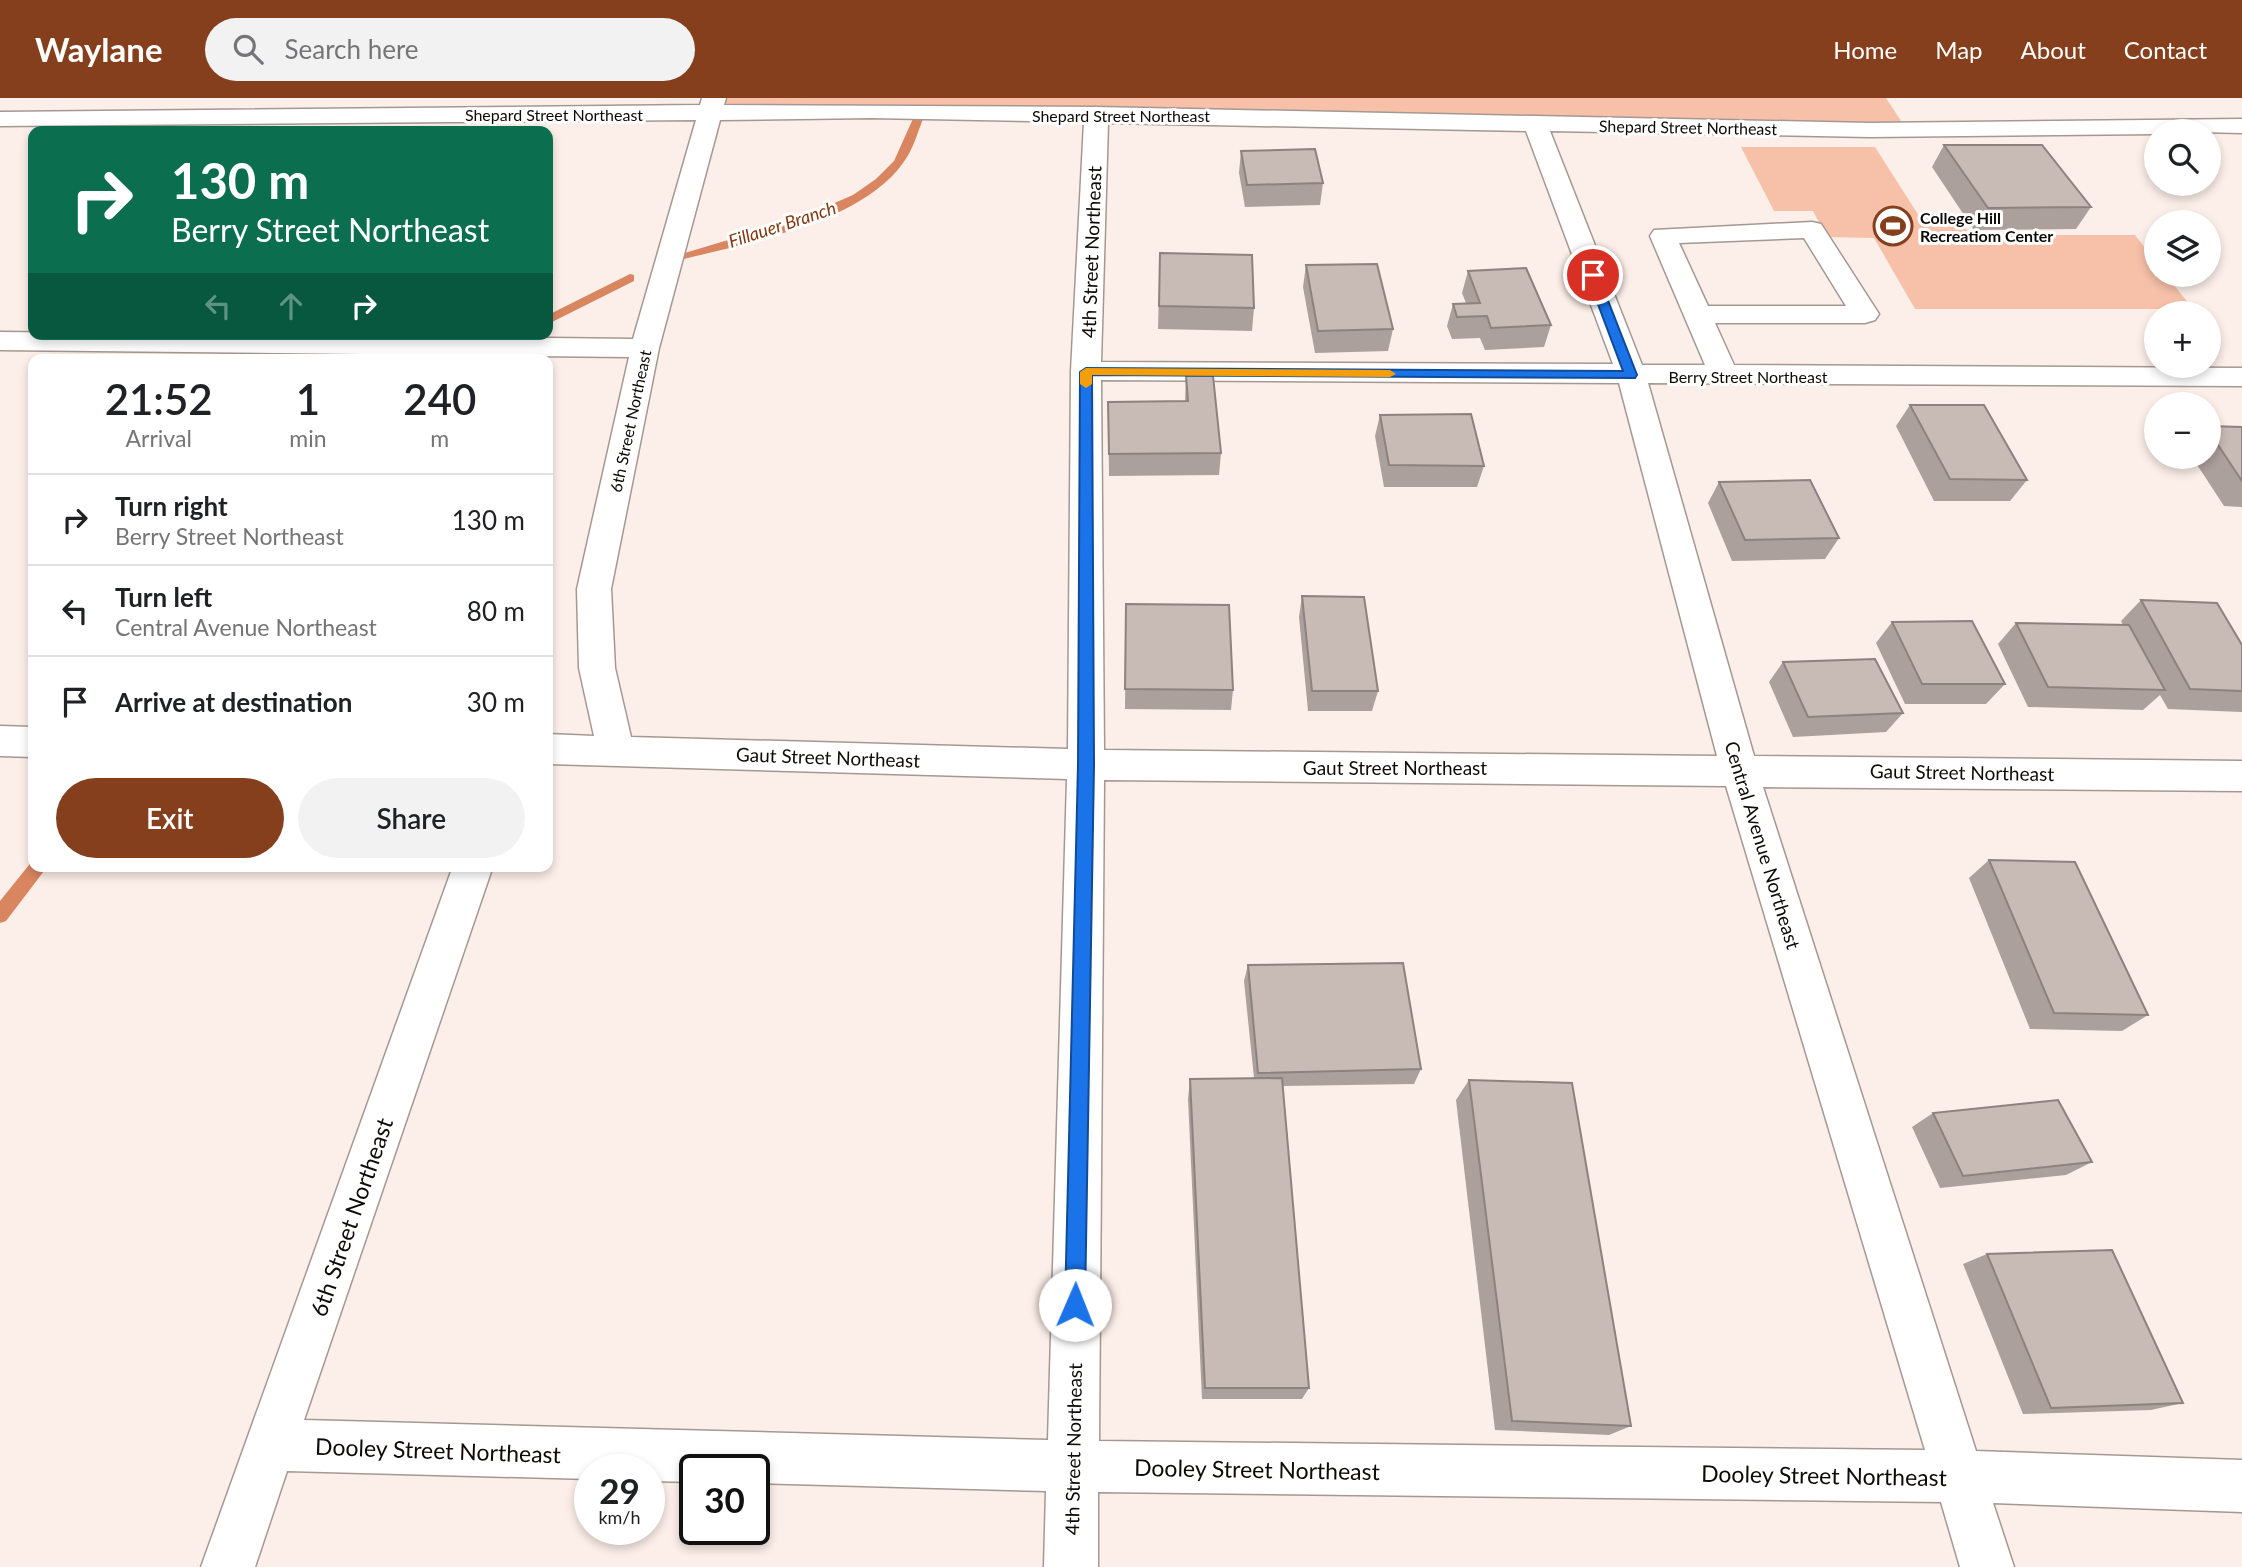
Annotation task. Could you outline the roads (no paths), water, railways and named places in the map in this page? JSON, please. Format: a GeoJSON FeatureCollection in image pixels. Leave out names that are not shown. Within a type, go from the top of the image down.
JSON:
{"type":"FeatureCollection","features":[{"type":"Feature","properties":{"kind":"street","name":"Shepard Street Northeast"},"geometry":{"type":"LineString","coordinates":[[0,119],[712,105],[1024,115],[1096,114],[1870,130],[2242,126]]}},
{"type":"Feature","properties":{"kind":"street","name":"6th Street Northeast"},"geometry":{"type":"LineString","coordinates":[[615,749],[597,668],[594,589],[645,348],[712,105]]}},
{"type":"Feature","properties":{"kind":"street","name":"4th Street Northeast"},"geometry":{"type":"LineString","coordinates":[[1071,1567],[1086,765],[1086,372],[1096,114]]}},
{"type":"Feature","properties":{"kind":"street","name":"Central Avenue Northeast"},"geometry":{"type":"LineString","coordinates":[[1536,125],[1631,375],[1739,769],[1987,1567]]}},
{"type":"Feature","properties":{"kind":"street"},"geometry":{"type":"LineString","coordinates":[[1698,316],[1865,314],[1812,230],[1663,236],[1724,376]]}},
{"type":"Feature","properties":{"kind":"street"},"geometry":{"type":"LineString","coordinates":[[0,341],[645,348]]}},
{"type":"Feature","properties":{"kind":"street","name":"Berry Street Northeast"},"geometry":{"type":"LineString","coordinates":[[1086,372],[2242,377]]}},
{"type":"Feature","properties":{"kind":"street"},"geometry":{"type":"LineString","coordinates":[[0,741],[28,742]]}},
{"type":"Feature","properties":{"kind":"street","name":"Gaut Street Northeast"},"geometry":{"type":"LineString","coordinates":[[553,749],[1086,765],[1739,769],[2242,776]]}},
{"type":"Feature","properties":{"kind":"street","name":"6th Street Northeast"},"geometry":{"type":"LineString","coordinates":[[229,1567],[471,872]]}},
{"type":"Feature","properties":{"kind":"street","name":"Dooley Street Northeast"},"geometry":{"type":"LineString","coordinates":[[271,1445],[1072,1466],[1958,1476],[2242,1486]]}},
{"type":"Feature","properties":{"kind":"waterway","name":"Fillauer Branch"},"geometry":{"type":"LineString","coordinates":[[684,255],[800,222],[857,197],[880,181],[898,163],[920,114]]}},
{"type":"Feature","properties":{"kind":"waterway","name":"Fillauer Branch"},"geometry":{"type":"LineString","coordinates":[[553,317],[630,278]]}},
{"type":"Feature","properties":{"kind":"waterway","name":"Fillauer Branch"},"geometry":{"type":"LineString","coordinates":[[0,915],[33,872]]}},
{"type":"Feature","properties":{"kind":"place","name":"College Hill Recreatiom Center"},"geometry":{"type":"Point","coordinates":[1893,226]}}]}
